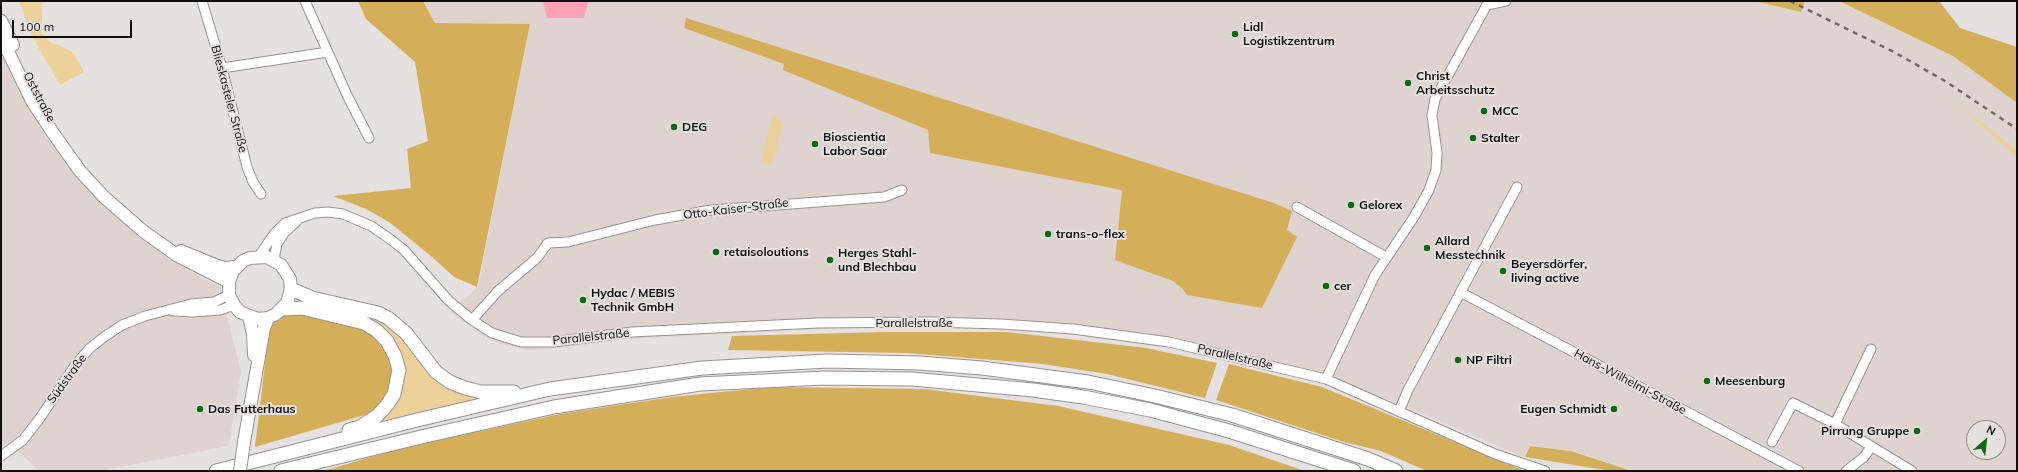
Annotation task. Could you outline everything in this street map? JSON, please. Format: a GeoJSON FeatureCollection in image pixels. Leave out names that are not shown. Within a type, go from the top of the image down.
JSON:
{"type":"FeatureCollection","features":[{"type":"Feature","properties":{"kind":"highway"},"geometry":{"type":"LineString","coordinates":[[291,289],[312,298],[378,313],[388,318],[406,333],[436,372],[450,382],[465,388],[481,392],[550,389]]}},
{"type":"Feature","properties":{"kind":"highway"},"geometry":{"type":"LineString","coordinates":[[282,309],[302,308],[364,322],[376,330],[387,341],[395,356],[398,370],[394,394],[377,416],[360,427],[293,451]]}},
{"type":"Feature","properties":{"kind":"highway"},"geometry":{"type":"LineString","coordinates":[[216,471],[550,389],[642,375],[766,363],[884,362],[982,368],[1088,382],[1155,396],[1232,415],[1368,459],[1396,471]]}},
{"type":"Feature","properties":{"kind":"highway"},"geometry":{"type":"LineString","coordinates":[[281,471],[480,423],[606,398],[700,384],[824,378],[912,379],[1026,389],[1083,397],[1150,410],[1228,431],[1354,471]]}},
{"type":"Feature","properties":{"kind":"main road","name":"Oststraße"},"geometry":{"type":"LineString","coordinates":[[1,21],[39,98],[80,172]]}},
{"type":"Feature","properties":{"kind":"main road","name":"Oststraße"},"geometry":{"type":"LineString","coordinates":[[1,37],[32,101],[80,172],[123,215],[178,256],[229,282]]}},
{"type":"Feature","properties":{"kind":"main road","name":"Oststraße"},"geometry":{"type":"LineString","coordinates":[[164,245],[220,266],[236,267]]}},
{"type":"Feature","properties":{"kind":"main road"},"geometry":{"type":"LineString","coordinates":[[259,256],[274,260],[286,271],[291,289],[287,303],[282,309],[268,318],[258,319],[249,317],[240,312],[232,300],[229,282],[236,267],[246,259],[259,256]]}},
{"type":"Feature","properties":{"kind":"main road"},"geometry":{"type":"LineString","coordinates":[[240,471],[254,362],[253,334],[249,317]]}},
{"type":"Feature","properties":{"kind":"main road"},"geometry":{"type":"LineString","coordinates":[[252,386],[264,328],[268,318]]}},
{"type":"Feature","properties":{"kind":"street","name":"Blieskasteler Straße"},"geometry":{"type":"LineString","coordinates":[[202,1],[222,68],[246,167],[261,194]]}},
{"type":"Feature","properties":{"kind":"street"},"geometry":{"type":"LineString","coordinates":[[305,1],[369,138]]}},
{"type":"Feature","properties":{"kind":"street"},"geometry":{"type":"LineString","coordinates":[[1326,379],[1375,275],[1414,217],[1429,190],[1436,170],[1437,153],[1432,115],[1435,99],[1488,3],[1506,1]]}},
{"type":"Feature","properties":{"kind":"street"},"geometry":{"type":"LineString","coordinates":[[222,68],[328,52]]}},
{"type":"Feature","properties":{"kind":"street"},"geometry":{"type":"LineString","coordinates":[[1399,411],[1408,390],[1462,293],[1517,187]]}},
{"type":"Feature","properties":{"kind":"street","name":"Otto-Kaiser-Straße"},"geometry":{"type":"LineString","coordinates":[[472,320],[498,291],[537,258],[548,243],[568,242],[655,220],[711,210],[884,197],[902,190]]}},
{"type":"Feature","properties":{"kind":"street"},"geometry":{"type":"LineString","coordinates":[[1297,207],[1386,257]]}},
{"type":"Feature","properties":{"kind":"street","name":"Parallelstraße"},"geometry":{"type":"LineString","coordinates":[[259,256],[274,234],[285,223],[306,216],[328,212],[343,214],[371,226],[404,250],[449,300],[472,320],[492,333],[520,342],[534,343],[632,332],[817,323],[929,322],[1073,329],[1169,342],[1326,379],[1495,454],[1545,471]]}},
{"type":"Feature","properties":{"kind":"street","name":"Parallelstraße"},"geometry":{"type":"LineString","coordinates":[[274,260],[277,244],[284,233],[306,216]]}},
{"type":"Feature","properties":{"kind":"street","name":"Hans-Wilhelmi-Straße"},"geometry":{"type":"LineString","coordinates":[[1462,293],[1799,471]]}},
{"type":"Feature","properties":{"kind":"street","name":"Südstraße"},"geometry":{"type":"LineString","coordinates":[[1,456],[23,440],[40,418],[76,364],[89,349],[122,325],[152,314],[191,304],[232,300]]}},
{"type":"Feature","properties":{"kind":"street"},"geometry":{"type":"LineString","coordinates":[[1835,424],[1871,349]]}},
{"type":"Feature","properties":{"kind":"street"},"geometry":{"type":"LineString","coordinates":[[1772,442],[1793,403],[1835,424],[1912,471]]}},
{"type":"Feature","properties":{"kind":"street"},"geometry":{"type":"LineString","coordinates":[[1846,471],[1864,457],[1871,447]]}},
{"type":"Feature","properties":{"kind":"shaded area"},"geometry":{"type":"Polygon","coordinates":[[[19,1],[42,1],[42,34],[50,42],[74,53],[84,72],[60,85],[33,38],[19,1]]]}},
{"type":"Feature","properties":{"kind":"shaded area"},"geometry":{"type":"Polygon","coordinates":[[[358,1],[423,1],[435,23],[530,24],[477,287],[454,277],[389,222],[366,209],[333,196],[411,188],[407,149],[428,141],[415,62],[366,19],[358,1]]]}},
{"type":"Feature","properties":{"kind":"shaded area"},"geometry":{"type":"Polygon","coordinates":[[[424,1],[1754,1],[1801,12],[1805,1],[1839,1],[1953,56],[2017,103],[2017,150],[1954,102],[2017,157],[2017,471],[1634,471],[1573,451],[1530,445],[1524,457],[1389,400],[1326,380],[1173,341],[1013,319],[630,339],[529,350],[501,344],[481,335],[450,311],[478,287],[530,24],[435,23],[424,1]]]}},
{"type":"Feature","properties":{"kind":"shaded area"},"geometry":{"type":"Polygon","coordinates":[[[543,1],[588,2],[584,18],[547,18],[543,1]]]}},
{"type":"Feature","properties":{"kind":"shaded area"},"geometry":{"type":"Polygon","coordinates":[[[1754,1],[1805,1],[1801,12],[1754,1]]]}},
{"type":"Feature","properties":{"kind":"shaded area"},"geometry":{"type":"Polygon","coordinates":[[[1839,1],[1939,1],[1960,28],[2017,47],[2017,103],[1953,56],[1839,1]]]}},
{"type":"Feature","properties":{"kind":"shaded area"},"geometry":{"type":"Polygon","coordinates":[[[686,18],[1274,203],[1292,211],[1287,230],[1297,237],[1262,308],[1187,295],[1182,288],[1173,281],[1115,260],[1122,190],[930,153],[928,130],[783,70],[784,64],[684,28],[686,18]]]}},
{"type":"Feature","properties":{"kind":"shaded area"},"geometry":{"type":"Polygon","coordinates":[[[1,45],[51,139],[124,224],[191,272],[220,287],[241,372],[229,446],[99,471],[39,471],[9,442],[1,446],[1,45]]]}},
{"type":"Feature","properties":{"kind":"shaded area"},"geometry":{"type":"Polygon","coordinates":[[[1947,96],[2017,150],[2017,157],[1947,96]]]}},
{"type":"Feature","properties":{"kind":"shaded area"},"geometry":{"type":"Polygon","coordinates":[[[773,115],[783,123],[772,165],[760,162],[773,115]]]}},
{"type":"Feature","properties":{"kind":"shaded area"},"geometry":{"type":"Polygon","coordinates":[[[303,312],[365,328],[376,336],[392,363],[390,381],[386,395],[368,414],[255,447],[269,331],[273,321],[287,313],[303,312]]]}},
{"type":"Feature","properties":{"kind":"shaded area"},"geometry":{"type":"Polygon","coordinates":[[[355,312],[386,323],[475,396],[476,401],[383,421],[383,416],[397,400],[394,341],[384,328],[355,312]]]}},
{"type":"Feature","properties":{"kind":"shaded area"},"geometry":{"type":"Polygon","coordinates":[[[885,332],[1007,332],[1146,348],[1217,363],[1205,398],[1107,374],[1043,364],[907,353],[728,350],[732,336],[885,332]]]}},
{"type":"Feature","properties":{"kind":"shaded area"},"geometry":{"type":"Polygon","coordinates":[[[1229,364],[1322,387],[1525,471],[1427,471],[1381,451],[1344,442],[1216,400],[1229,364]]]}},
{"type":"Feature","properties":{"kind":"shaded area"},"geometry":{"type":"Polygon","coordinates":[[[771,387],[924,389],[1058,406],[1229,445],[1305,471],[323,471],[402,448],[560,414],[672,397],[771,387]]]}},
{"type":"Feature","properties":{"kind":"shaded area"},"geometry":{"type":"Polygon","coordinates":[[[1530,446],[1571,451],[1632,471],[1611,471],[1525,457],[1530,446]]]}},
{"type":"Feature","properties":{"kind":"railway"},"geometry":{"type":"LineString","coordinates":[[1790,1],[1894,52],[1945,81],[2017,129]]}},
{"type":"Feature","properties":{"kind":"place","name":"Lidl Logistikzentrum"},"geometry":{"type":"Point","coordinates":[1235,34]}},
{"type":"Feature","properties":{"kind":"place","name":"Christ Arbeitsschutz"},"geometry":{"type":"Point","coordinates":[1408,83]}},
{"type":"Feature","properties":{"kind":"place","name":"MCC"},"geometry":{"type":"Point","coordinates":[1484,111]}},
{"type":"Feature","properties":{"kind":"place","name":"DEG"},"geometry":{"type":"Point","coordinates":[674,127]}},
{"type":"Feature","properties":{"kind":"place","name":"Stalter"},"geometry":{"type":"Point","coordinates":[1473,138]}},
{"type":"Feature","properties":{"kind":"place","name":"Bioscientia Labor Saar"},"geometry":{"type":"Point","coordinates":[815,144]}},
{"type":"Feature","properties":{"kind":"place","name":"Gelorex"},"geometry":{"type":"Point","coordinates":[1351,205]}},
{"type":"Feature","properties":{"kind":"place","name":"trans-o-flex"},"geometry":{"type":"Point","coordinates":[1048,234]}},
{"type":"Feature","properties":{"kind":"place","name":"Allard Messtechnik"},"geometry":{"type":"Point","coordinates":[1427,248]}},
{"type":"Feature","properties":{"kind":"place","name":"retaisoloutions"},"geometry":{"type":"Point","coordinates":[716,252]}},
{"type":"Feature","properties":{"kind":"place","name":"Herges Stahl- und Blechbau"},"geometry":{"type":"Point","coordinates":[830,260]}},
{"type":"Feature","properties":{"kind":"place","name":"Beyersdörfer, living active"},"geometry":{"type":"Point","coordinates":[1503,271]}},
{"type":"Feature","properties":{"kind":"place","name":"cer"},"geometry":{"type":"Point","coordinates":[1326,286]}},
{"type":"Feature","properties":{"kind":"place","name":"Hydac / MEBIS Technik GmbH"},"geometry":{"type":"Point","coordinates":[583,300]}},
{"type":"Feature","properties":{"kind":"place","name":"NP Filtri"},"geometry":{"type":"Point","coordinates":[1458,360]}},
{"type":"Feature","properties":{"kind":"place","name":"Meesenburg"},"geometry":{"type":"Point","coordinates":[1707,381]}},
{"type":"Feature","properties":{"kind":"place","name":"Das Futterhaus"},"geometry":{"type":"Point","coordinates":[200,409]}},
{"type":"Feature","properties":{"kind":"place","name":"Eugen Schmidt"},"geometry":{"type":"Point","coordinates":[1614,409]}},
{"type":"Feature","properties":{"kind":"place","name":"Pirrung Gruppe"},"geometry":{"type":"Point","coordinates":[1917,431]}}]}
